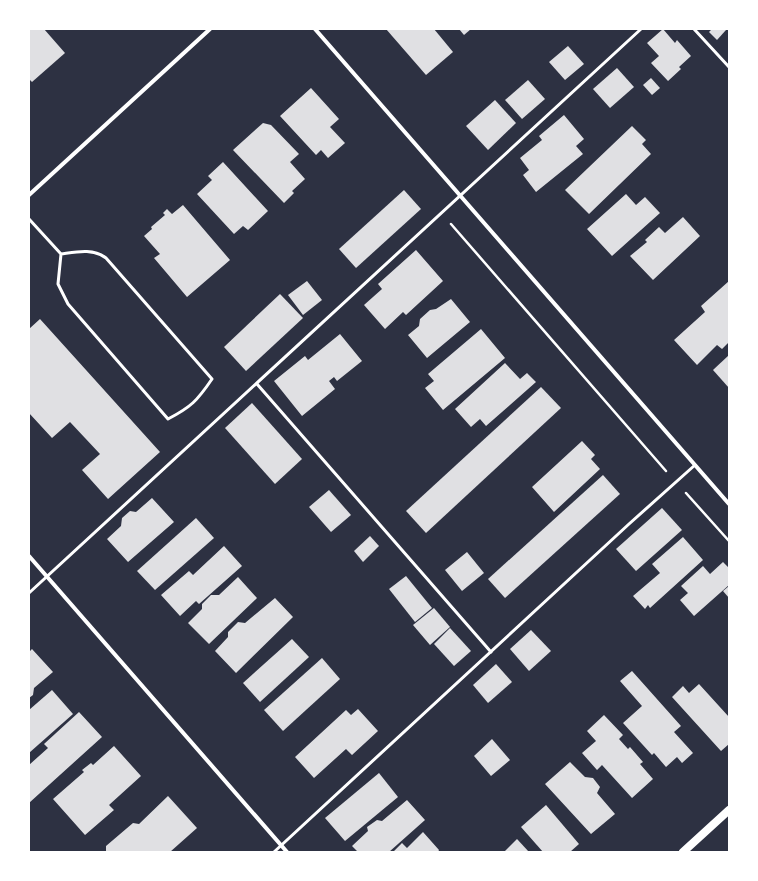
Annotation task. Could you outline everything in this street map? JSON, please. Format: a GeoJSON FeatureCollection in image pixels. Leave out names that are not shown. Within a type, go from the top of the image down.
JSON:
{"type":"FeatureCollection","features":[{"type":"Feature","properties":{"kind":"main road"},"geometry":{"type":"LineString","coordinates":[[684,852],[729,810]]}},
{"type":"Feature","properties":{"kind":"street"},"geometry":{"type":"LineString","coordinates":[[29,194],[210,29]]}},
{"type":"Feature","properties":{"kind":"street"},"geometry":{"type":"LineString","coordinates":[[315,29],[729,504]]}},
{"type":"Feature","properties":{"kind":"street"},"geometry":{"type":"LineString","coordinates":[[29,556],[287,852]]}},
{"type":"Feature","properties":{"kind":"lane"},"geometry":{"type":"LineString","coordinates":[[29,593],[641,29]]}},
{"type":"Feature","properties":{"kind":"lane"},"geometry":{"type":"LineString","coordinates":[[694,29],[729,67]]}},
{"type":"Feature","properties":{"kind":"lane"},"geometry":{"type":"LineString","coordinates":[[29,219],[61,254],[58,284],[68,304],[168,419],[187,409],[201,396],[212,379],[106,258],[101,254],[93,252],[61,254]]}},
{"type":"Feature","properties":{"kind":"lane"},"geometry":{"type":"LineString","coordinates":[[257,384],[490,652]]}},
{"type":"Feature","properties":{"kind":"lane"},"geometry":{"type":"LineString","coordinates":[[274,852],[695,465]]}},
{"type":"Feature","properties":{"kind":"path"},"geometry":{"type":"LineString","coordinates":[[448,221],[668,474]]}},
{"type":"Feature","properties":{"kind":"path"},"geometry":{"type":"LineString","coordinates":[[683,490],[729,541]]}},
{"type":"Feature","properties":{"kind":"building"},"geometry":{"type":"Polygon","coordinates":[[[29,29],[44,29],[65,53],[32,82],[29,79],[29,29]]]}},
{"type":"Feature","properties":{"kind":"building"},"geometry":{"type":"Polygon","coordinates":[[[386,29],[434,29],[453,52],[426,75],[386,29]]]}},
{"type":"Feature","properties":{"kind":"building"},"geometry":{"type":"Polygon","coordinates":[[[459,29],[471,29],[464,35],[459,29]]]}},
{"type":"Feature","properties":{"kind":"building"},"geometry":{"type":"Polygon","coordinates":[[[663,29],[675,43],[677,40],[691,56],[679,67],[681,69],[668,81],[651,63],[659,56],[647,43],[663,29]]]}},
{"type":"Feature","properties":{"kind":"building"},"geometry":{"type":"Polygon","coordinates":[[[712,29],[726,30],[717,40],[709,32],[712,29]]]}},
{"type":"Feature","properties":{"kind":"building"},"geometry":{"type":"Polygon","coordinates":[[[568,46],[584,64],[565,80],[549,62],[568,46]]]}},
{"type":"Feature","properties":{"kind":"building"},"geometry":{"type":"Polygon","coordinates":[[[617,68],[634,87],[610,108],[593,89],[617,68]]]}},
{"type":"Feature","properties":{"kind":"building"},"geometry":{"type":"Polygon","coordinates":[[[651,78],[660,88],[652,95],[643,85],[651,78]]]}},
{"type":"Feature","properties":{"kind":"building"},"geometry":{"type":"Polygon","coordinates":[[[528,80],[545,99],[522,119],[505,100],[528,80]]]}},
{"type":"Feature","properties":{"kind":"building"},"geometry":{"type":"Polygon","coordinates":[[[311,88],[339,119],[330,127],[345,143],[328,158],[321,150],[316,155],[280,116],[311,88]]]}},
{"type":"Feature","properties":{"kind":"building"},"geometry":{"type":"Polygon","coordinates":[[[495,100],[516,123],[488,150],[466,126],[495,100]]]}},
{"type":"Feature","properties":{"kind":"building"},"geometry":{"type":"Polygon","coordinates":[[[564,115],[584,139],[576,146],[583,154],[536,192],[523,175],[529,170],[520,158],[542,140],[539,136],[564,115]]]}},
{"type":"Feature","properties":{"kind":"building"},"geometry":{"type":"Polygon","coordinates":[[[263,123],[271,125],[299,154],[290,162],[305,179],[292,191],[294,193],[284,203],[233,150],[263,123]]]}},
{"type":"Feature","properties":{"kind":"building"},"geometry":{"type":"Polygon","coordinates":[[[632,126],[646,140],[642,144],[651,154],[589,214],[565,190],[632,126]]]}},
{"type":"Feature","properties":{"kind":"building"},"geometry":{"type":"Polygon","coordinates":[[[223,162],[268,211],[248,230],[243,226],[234,234],[197,194],[212,180],[208,176],[223,162]]]}},
{"type":"Feature","properties":{"kind":"building"},"geometry":{"type":"Polygon","coordinates":[[[404,190],[421,209],[356,268],[339,249],[404,190]]]}},
{"type":"Feature","properties":{"kind":"building"},"geometry":{"type":"Polygon","coordinates":[[[626,194],[636,205],[645,197],[660,213],[612,256],[587,229],[626,194]]]}},
{"type":"Feature","properties":{"kind":"building"},"geometry":{"type":"Polygon","coordinates":[[[183,205],[230,260],[187,297],[154,258],[160,254],[144,236],[152,229],[151,227],[165,215],[163,213],[167,209],[172,214],[183,205]]]}},
{"type":"Feature","properties":{"kind":"building"},"geometry":{"type":"Polygon","coordinates":[[[683,217],[700,236],[653,280],[630,256],[647,242],[645,240],[659,227],[665,233],[683,217]]]}},
{"type":"Feature","properties":{"kind":"building"},"geometry":{"type":"Polygon","coordinates":[[[416,250],[443,281],[406,315],[403,312],[385,329],[364,305],[382,289],[378,284],[416,250]]]}},
{"type":"Feature","properties":{"kind":"building"},"geometry":{"type":"Polygon","coordinates":[[[307,281],[322,300],[303,315],[288,295],[307,281]]]}},
{"type":"Feature","properties":{"kind":"building"},"geometry":{"type":"Polygon","coordinates":[[[729,281],[729,342],[722,349],[717,345],[697,365],[674,340],[705,312],[701,306],[729,281]]]}},
{"type":"Feature","properties":{"kind":"building"},"geometry":{"type":"Polygon","coordinates":[[[280,294],[303,318],[246,371],[224,347],[280,294]]]}},
{"type":"Feature","properties":{"kind":"building"},"geometry":{"type":"Polygon","coordinates":[[[451,299],[470,322],[427,358],[408,335],[419,326],[420,319],[430,310],[436,309],[451,299]]]}},
{"type":"Feature","properties":{"kind":"building"},"geometry":{"type":"Polygon","coordinates":[[[40,319],[160,452],[108,499],[82,470],[100,454],[70,422],[52,438],[29,413],[29,329],[40,319]]]}},
{"type":"Feature","properties":{"kind":"building"},"geometry":{"type":"Polygon","coordinates":[[[481,329],[505,358],[443,410],[425,388],[434,381],[428,374],[481,329]]]}},
{"type":"Feature","properties":{"kind":"building"},"geometry":{"type":"Polygon","coordinates":[[[340,334],[362,361],[337,381],[334,377],[329,381],[335,389],[302,416],[274,381],[305,356],[308,360],[340,334]]]}},
{"type":"Feature","properties":{"kind":"building"},"geometry":{"type":"Polygon","coordinates":[[[729,355],[729,388],[713,370],[729,355]]]}},
{"type":"Feature","properties":{"kind":"building"},"geometry":{"type":"Polygon","coordinates":[[[505,363],[520,379],[527,373],[536,382],[486,426],[480,419],[471,427],[455,409],[505,363]]]}},
{"type":"Feature","properties":{"kind":"building"},"geometry":{"type":"Polygon","coordinates":[[[541,387],[561,408],[426,533],[406,511],[541,387]]]}},
{"type":"Feature","properties":{"kind":"building"},"geometry":{"type":"Polygon","coordinates":[[[252,403],[302,459],[275,484],[225,428],[252,403]]]}},
{"type":"Feature","properties":{"kind":"building"},"geometry":{"type":"Polygon","coordinates":[[[582,441],[595,455],[591,459],[600,469],[554,512],[532,487],[582,441]]]}},
{"type":"Feature","properties":{"kind":"building"},"geometry":{"type":"Polygon","coordinates":[[[603,475],[620,494],[505,598],[488,579],[603,475]]]}},
{"type":"Feature","properties":{"kind":"building"},"geometry":{"type":"Polygon","coordinates":[[[329,490],[351,515],[331,532],[309,507],[329,490]]]}},
{"type":"Feature","properties":{"kind":"building"},"geometry":{"type":"Polygon","coordinates":[[[152,498],[174,522],[128,562],[107,539],[121,526],[122,518],[130,511],[136,512],[152,498]]]}},
{"type":"Feature","properties":{"kind":"building"},"geometry":{"type":"Polygon","coordinates":[[[662,508],[682,530],[636,571],[616,549],[662,508]]]}},
{"type":"Feature","properties":{"kind":"building"},"geometry":{"type":"Polygon","coordinates":[[[196,518],[214,538],[155,590],[137,571],[196,518]]]}},
{"type":"Feature","properties":{"kind":"building"},"geometry":{"type":"Polygon","coordinates":[[[370,536],[379,546],[363,562],[354,551],[370,536]]]}},
{"type":"Feature","properties":{"kind":"building"},"geometry":{"type":"Polygon","coordinates":[[[683,537],[703,560],[650,608],[648,605],[645,609],[633,596],[660,573],[652,564],[683,537]]]}},
{"type":"Feature","properties":{"kind":"building"},"geometry":{"type":"Polygon","coordinates":[[[224,546],[242,566],[199,604],[196,601],[180,616],[161,595],[189,571],[193,575],[224,546]]]}},
{"type":"Feature","properties":{"kind":"building"},"geometry":{"type":"Polygon","coordinates":[[[467,552],[484,573],[462,591],[445,570],[467,552]]]}},
{"type":"Feature","properties":{"kind":"building"},"geometry":{"type":"Polygon","coordinates":[[[723,562],[729,568],[729,585],[694,616],[680,600],[688,593],[681,586],[703,566],[710,574],[723,562]]]}},
{"type":"Feature","properties":{"kind":"building"},"geometry":{"type":"Polygon","coordinates":[[[406,576],[432,608],[415,622],[389,589],[406,576]]]}},
{"type":"Feature","properties":{"kind":"building"},"geometry":{"type":"Polygon","coordinates":[[[238,577],[257,598],[209,644],[188,623],[202,609],[202,604],[211,595],[219,595],[238,577]]]}},
{"type":"Feature","properties":{"kind":"building"},"geometry":{"type":"Polygon","coordinates":[[[729,586],[729,598],[723,591],[729,586]]]}},
{"type":"Feature","properties":{"kind":"building"},"geometry":{"type":"Polygon","coordinates":[[[275,598],[293,617],[236,673],[215,651],[228,637],[228,632],[238,622],[245,623],[275,598]]]}},
{"type":"Feature","properties":{"kind":"building"},"geometry":{"type":"Polygon","coordinates":[[[434,608],[450,627],[430,645],[413,625],[434,608]]]}},
{"type":"Feature","properties":{"kind":"building"},"geometry":{"type":"Polygon","coordinates":[[[450,628],[471,651],[454,666],[434,644],[450,628]]]}},
{"type":"Feature","properties":{"kind":"building"},"geometry":{"type":"Polygon","coordinates":[[[531,630],[551,651],[529,671],[510,649],[531,630]]]}},
{"type":"Feature","properties":{"kind":"building"},"geometry":{"type":"Polygon","coordinates":[[[292,639],[309,657],[260,702],[243,683],[292,639]]]}},
{"type":"Feature","properties":{"kind":"building"},"geometry":{"type":"Polygon","coordinates":[[[32,649],[53,672],[34,688],[33,695],[29,698],[29,652],[32,649]]]}},
{"type":"Feature","properties":{"kind":"building"},"geometry":{"type":"Polygon","coordinates":[[[322,658],[340,679],[283,731],[264,710],[322,658]]]}},
{"type":"Feature","properties":{"kind":"building"},"geometry":{"type":"Polygon","coordinates":[[[496,664],[512,682],[488,703],[473,685],[496,664]]]}},
{"type":"Feature","properties":{"kind":"building"},"geometry":{"type":"Polygon","coordinates":[[[632,671],[681,726],[674,732],[693,753],[682,763],[677,757],[666,767],[654,753],[652,755],[623,723],[642,706],[620,681],[632,671]]]}},
{"type":"Feature","properties":{"kind":"building"},"geometry":{"type":"Polygon","coordinates":[[[699,684],[729,717],[729,744],[721,751],[672,697],[683,686],[689,693],[699,684]]]}},
{"type":"Feature","properties":{"kind":"building"},"geometry":{"type":"Polygon","coordinates":[[[52,690],[73,714],[29,753],[29,710],[52,690]]]}},
{"type":"Feature","properties":{"kind":"building"},"geometry":{"type":"Polygon","coordinates":[[[358,709],[378,731],[352,755],[346,749],[314,778],[295,757],[346,710],[351,715],[358,709]]]}},
{"type":"Feature","properties":{"kind":"building"},"geometry":{"type":"Polygon","coordinates":[[[79,712],[102,737],[29,803],[29,765],[48,748],[44,744],[79,712]]]}},
{"type":"Feature","properties":{"kind":"building"},"geometry":{"type":"Polygon","coordinates":[[[604,715],[623,735],[619,739],[628,749],[630,747],[643,762],[640,764],[653,779],[632,798],[602,765],[597,770],[582,753],[596,741],[587,731],[604,715]]]}},
{"type":"Feature","properties":{"kind":"building"},"geometry":{"type":"Polygon","coordinates":[[[492,739],[510,760],[491,776],[474,756],[492,739]]]}},
{"type":"Feature","properties":{"kind":"building"},"geometry":{"type":"Polygon","coordinates":[[[114,746],[141,776],[109,805],[114,810],[85,835],[53,799],[84,772],[82,770],[91,763],[93,765],[114,746]]]}},
{"type":"Feature","properties":{"kind":"building"},"geometry":{"type":"Polygon","coordinates":[[[570,762],[585,777],[593,778],[600,787],[597,793],[615,814],[591,834],[545,784],[570,762]]]}},
{"type":"Feature","properties":{"kind":"building"},"geometry":{"type":"Polygon","coordinates":[[[379,773],[398,797],[345,841],[325,818],[379,773]]]}},
{"type":"Feature","properties":{"kind":"building"},"geometry":{"type":"Polygon","coordinates":[[[168,796],[197,828],[170,852],[106,852],[106,846],[133,823],[139,824],[168,796]]]}},
{"type":"Feature","properties":{"kind":"building"},"geometry":{"type":"Polygon","coordinates":[[[407,800],[425,820],[389,852],[358,852],[352,846],[368,831],[367,827],[377,820],[382,821],[407,800]]]}},
{"type":"Feature","properties":{"kind":"building"},"geometry":{"type":"Polygon","coordinates":[[[546,805],[579,844],[570,852],[543,852],[521,827],[546,805]]]}},
{"type":"Feature","properties":{"kind":"building"},"geometry":{"type":"Polygon","coordinates":[[[423,832],[439,850],[438,852],[393,852],[402,843],[407,848],[423,832]]]}},
{"type":"Feature","properties":{"kind":"building"},"geometry":{"type":"Polygon","coordinates":[[[517,839],[529,852],[504,852],[517,839]]]}}]}
